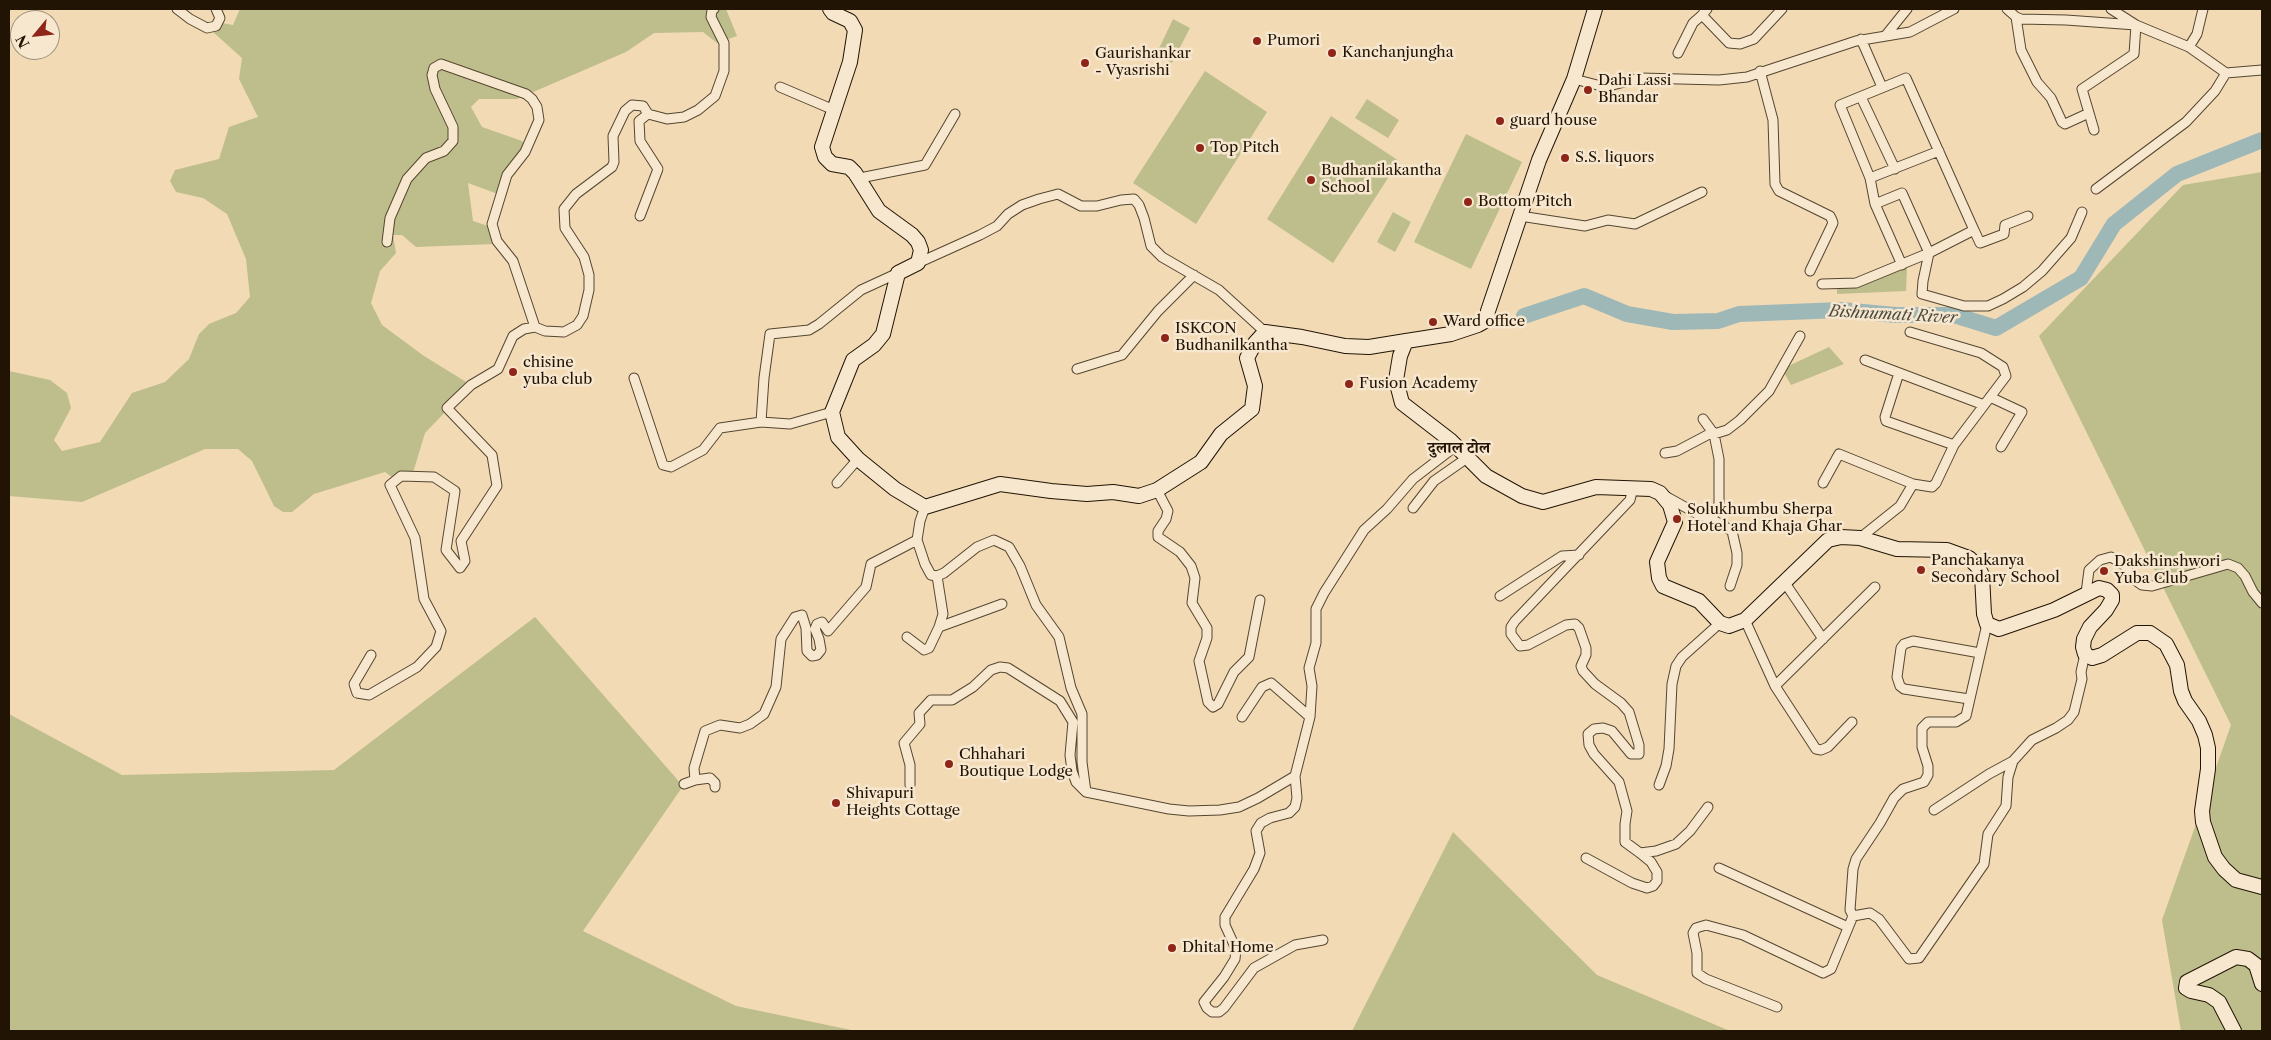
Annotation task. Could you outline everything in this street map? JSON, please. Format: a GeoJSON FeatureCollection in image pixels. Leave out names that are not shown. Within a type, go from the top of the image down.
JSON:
{"type":"FeatureCollection","features":[{"type":"Feature","properties":{"kind":"street"},"geometry":{"type":"LineString","coordinates":[[177,9],[207,28],[216,26],[220,18],[216,9]]}},
{"type":"Feature","properties":{"kind":"street"},"geometry":{"type":"LineString","coordinates":[[371,655],[354,684],[358,693],[369,694],[417,667],[436,648],[441,631],[424,599],[415,538],[390,485],[401,476],[434,477],[454,491],[446,550],[460,568],[465,561],[462,541],[497,486],[492,454],[447,408],[471,385],[498,369],[513,336],[524,329],[535,327],[545,332],[564,332],[576,325],[583,316],[589,290],[589,275],[584,257],[565,228],[564,209],[576,194],[612,167],[614,162],[613,136],[625,112],[632,105],[643,106],[648,114],[667,119],[684,117],[698,110],[715,96],[724,71],[724,43],[711,17],[714,9]]}},
{"type":"Feature","properties":{"kind":"street"},"geometry":{"type":"LineString","coordinates":[[830,9],[833,13],[850,21],[855,30],[850,62],[822,147],[825,157],[832,164],[849,167],[860,178],[879,211],[918,242],[921,250],[918,263]]}},
{"type":"Feature","properties":{"kind":"street"},"geometry":{"type":"LineString","coordinates":[[761,422],[770,334],[809,330],[861,290],[997,226],[1008,214],[1022,205],[1058,194],[1081,206],[1097,206],[1134,199],[1139,205],[1144,218],[1152,246],[1162,257],[1219,290],[1264,332],[1302,337],[1345,346],[1369,348],[1451,334],[1478,325],[1487,320],[1488,311],[1539,160],[1574,79],[1595,9]]}},
{"type":"Feature","properties":{"kind":"street"},"geometry":{"type":"LineString","coordinates":[[1678,53],[1693,23],[1704,12],[1729,43],[1740,44],[1754,39],[1782,9]]}},
{"type":"Feature","properties":{"kind":"street"},"geometry":{"type":"LineString","coordinates":[[1886,35],[1907,9]]}},
{"type":"Feature","properties":{"kind":"street"},"geometry":{"type":"LineString","coordinates":[[1574,79],[1605,87],[1640,78],[1735,79],[1747,77],[1760,71],[1861,39],[1910,32],[1921,28],[1954,9]]}},
{"type":"Feature","properties":{"kind":"street"},"geometry":{"type":"LineString","coordinates":[[2008,9],[2016,17],[2021,50],[2037,82],[2052,98],[2062,122],[2065,124],[2089,113]]}},
{"type":"Feature","properties":{"kind":"street"},"geometry":{"type":"LineString","coordinates":[[2111,9],[2136,25],[2190,47],[2226,73],[2262,70]]}},
{"type":"Feature","properties":{"kind":"street"},"geometry":{"type":"LineString","coordinates":[[2190,47],[2197,34],[2203,9]]}},
{"type":"Feature","properties":{"kind":"street"},"geometry":{"type":"LineString","coordinates":[[2016,17],[2136,25]]}},
{"type":"Feature","properties":{"kind":"street"},"geometry":{"type":"LineString","coordinates":[[2094,130],[2082,88],[2134,54],[2136,25]]}},
{"type":"Feature","properties":{"kind":"street"},"geometry":{"type":"LineString","coordinates":[[1861,39],[1882,87]]}},
{"type":"Feature","properties":{"kind":"street"},"geometry":{"type":"LineString","coordinates":[[387,242],[390,218],[407,179],[426,158],[444,151],[453,141],[453,127],[435,89],[432,75],[434,68],[441,64],[526,94],[537,107],[539,120],[525,152],[507,175],[492,224],[497,242],[513,261],[535,327]]}},
{"type":"Feature","properties":{"kind":"street"},"geometry":{"type":"LineString","coordinates":[[1760,71],[1773,120],[1775,184],[1779,191],[1830,216],[1832,220],[1833,224],[1810,271]]}},
{"type":"Feature","properties":{"kind":"street"},"geometry":{"type":"LineString","coordinates":[[2096,190],[2186,122],[2215,91],[2226,73]]}},
{"type":"Feature","properties":{"kind":"street"},"geometry":{"type":"LineString","coordinates":[[1902,265],[1875,204],[1870,178],[1840,106],[1882,87],[1906,78],[1980,243],[2004,234],[2005,225],[2028,216]]}},
{"type":"Feature","properties":{"kind":"street"},"geometry":{"type":"LineString","coordinates":[[780,87],[834,110]]}},
{"type":"Feature","properties":{"kind":"street"},"geometry":{"type":"LineString","coordinates":[[1861,96],[1895,169]]}},
{"type":"Feature","properties":{"kind":"street"},"geometry":{"type":"LineString","coordinates":[[640,216],[658,169],[640,141],[639,121],[648,114]]}},
{"type":"Feature","properties":{"kind":"street"},"geometry":{"type":"LineString","coordinates":[[860,178],[925,165],[955,114]]}},
{"type":"Feature","properties":{"kind":"street"},"geometry":{"type":"LineString","coordinates":[[1870,178],[1939,151]]}},
{"type":"Feature","properties":{"kind":"street"},"geometry":{"type":"LineString","coordinates":[[1520,216],[1585,226],[1608,220],[1635,224],[1702,192]]}},
{"type":"Feature","properties":{"kind":"street"},"geometry":{"type":"LineString","coordinates":[[1875,204],[1902,193],[1930,253],[1922,281],[1922,294],[1964,306],[1988,306],[2023,287],[2042,271],[2071,238],[2082,212]]}},
{"type":"Feature","properties":{"kind":"street"},"geometry":{"type":"LineString","coordinates":[[1822,284],[1856,283],[1930,253],[1974,230]]}},
{"type":"Feature","properties":{"kind":"street"},"geometry":{"type":"LineString","coordinates":[[898,273],[884,334],[874,345],[853,360],[832,412],[838,437],[858,459],[895,489],[925,507],[1000,484],[1051,491],[1087,494],[1113,492],[1139,496],[1157,490],[1200,462],[1221,434],[1252,408],[1256,386],[1247,358],[1255,343],[1264,332]]}},
{"type":"Feature","properties":{"kind":"street"},"geometry":{"type":"LineString","coordinates":[[1077,369],[1122,355],[1158,311],[1194,275]]}},
{"type":"Feature","properties":{"kind":"street"},"geometry":{"type":"LineString","coordinates":[[1824,484],[1839,454],[1913,484],[1932,487],[1954,446],[2006,376],[2003,367],[1981,353],[1910,332]]}},
{"type":"Feature","properties":{"kind":"street"},"geometry":{"type":"LineString","coordinates":[[1665,453],[1677,451],[1714,433],[1728,430],[1740,420],[1769,391],[1800,336]]}},
{"type":"Feature","properties":{"kind":"street"},"geometry":{"type":"LineString","coordinates":[[1406,341],[1400,356],[1396,380],[1402,403],[1456,446],[1486,476],[1503,487],[1543,502],[1596,487],[1651,489],[1660,493],[1732,531],[1737,553],[1737,565],[1730,586]]}},
{"type":"Feature","properties":{"kind":"street"},"geometry":{"type":"LineString","coordinates":[[1864,360],[1984,405]]}},
{"type":"Feature","properties":{"kind":"street"},"geometry":{"type":"LineString","coordinates":[[1899,373],[1885,417],[1886,421],[1954,446]]}},
{"type":"Feature","properties":{"kind":"street"},"geometry":{"type":"LineString","coordinates":[[634,378],[663,465],[671,467],[703,450],[720,428],[761,422],[790,424],[832,412]]}},
{"type":"Feature","properties":{"kind":"street"},"geometry":{"type":"LineString","coordinates":[[1990,398],[2022,412],[2001,447]]}},
{"type":"Feature","properties":{"kind":"street"},"geometry":{"type":"LineString","coordinates":[[1703,419],[1714,433],[1719,460],[1719,504],[1714,514],[1708,518]]}},
{"type":"Feature","properties":{"kind":"street"},"geometry":{"type":"LineString","coordinates":[[1323,940],[1296,945],[1254,968],[1224,1008],[1218,1012],[1212,1012],[1204,1002],[1224,977],[1235,959],[1236,949],[1225,925],[1225,917],[1248,882],[1260,853],[1256,831],[1261,823],[1270,818],[1289,813],[1294,807],[1297,798],[1295,776],[1310,716],[1312,686],[1309,668],[1316,642],[1316,609],[1364,530],[1387,509],[1413,479],[1456,446]]}},
{"type":"Feature","properties":{"kind":"street"},"geometry":{"type":"LineString","coordinates":[[1413,508],[1434,481],[1468,458]]}},
{"type":"Feature","properties":{"kind":"street"},"geometry":{"type":"LineString","coordinates":[[837,484],[858,459]]}},
{"type":"Feature","properties":{"kind":"street"},"geometry":{"type":"LineString","coordinates":[[1860,538],[1900,506],[1913,484]]}},
{"type":"Feature","properties":{"kind":"street"},"geometry":{"type":"LineString","coordinates":[[1586,858],[1632,883],[1647,888],[1657,881],[1657,872],[1652,862],[1626,842],[1625,824],[1627,811],[1619,782],[1594,754],[1589,745],[1588,734],[1594,729],[1604,728],[1612,731],[1631,754],[1639,754],[1639,745],[1629,712],[1621,703],[1595,684],[1583,671],[1581,666],[1586,655],[1586,648],[1579,628],[1575,624],[1566,625],[1528,645],[1520,646],[1511,634],[1511,627],[1630,500],[1633,488]]}},
{"type":"Feature","properties":{"kind":"street"},"geometry":{"type":"LineString","coordinates":[[1157,490],[1168,511],[1166,520],[1158,531],[1158,537],[1180,552],[1191,566],[1195,578],[1192,603],[1207,628],[1207,638],[1199,661],[1208,702],[1213,707],[1218,704],[1234,672],[1249,658],[1260,600]]}},
{"type":"Feature","properties":{"kind":"street"},"geometry":{"type":"LineString","coordinates":[[1660,493],[1670,504],[1674,522],[1657,562],[1659,578],[1663,586],[1698,601],[1720,623],[1729,626],[1745,620],[1828,540],[1842,537],[1860,538],[1897,549],[1947,550],[1969,558],[1978,567],[1982,575],[1984,614],[1987,624],[1966,716],[1956,722],[1928,722],[1922,728],[1922,747],[1928,766],[1928,775],[1924,782],[1903,789],[1894,798],[1856,859],[1853,869],[1850,910],[1853,916]]}},
{"type":"Feature","properties":{"kind":"street"},"geometry":{"type":"LineString","coordinates":[[925,507],[920,521],[917,540],[925,564],[931,574],[937,576],[944,573],[977,547],[988,541],[1002,542],[1009,547],[1020,566],[1036,605],[1059,637],[1071,688],[1082,714],[1082,762],[1086,792]]}},
{"type":"Feature","properties":{"kind":"street"},"geometry":{"type":"LineString","coordinates":[[695,780],[694,768],[705,731],[720,725],[740,728],[750,724],[764,714],[776,687],[781,639],[794,617],[802,615],[806,628],[806,651],[812,656],[817,655],[821,650],[815,629],[817,624],[822,622],[828,631],[866,587],[871,564],[917,540]]}},
{"type":"Feature","properties":{"kind":"street"},"geometry":{"type":"LineString","coordinates":[[1500,596],[1562,556],[1579,555]]}},
{"type":"Feature","properties":{"kind":"street"},"geometry":{"type":"LineString","coordinates":[[2086,593],[2089,570],[2100,560],[2111,557],[2124,565],[2135,580],[2152,586],[2228,564],[2238,568],[2245,576],[2253,592],[2262,603]]}},
{"type":"Feature","properties":{"kind":"street"},"geometry":{"type":"LineString","coordinates":[[908,637],[924,650],[929,648],[940,627],[943,614],[937,576]]}},
{"type":"Feature","properties":{"kind":"street"},"geometry":{"type":"LineString","coordinates":[[1785,583],[1822,639]]}},
{"type":"Feature","properties":{"kind":"street"},"geometry":{"type":"LineString","coordinates":[[1775,686],[1875,586]]}},
{"type":"Feature","properties":{"kind":"street"},"geometry":{"type":"LineString","coordinates":[[1934,810],[1989,774],[2013,761],[2032,740],[2068,720],[2074,712],[2082,679],[2081,672],[2085,654],[2083,647],[2084,639],[2090,626],[2106,610],[2112,600],[2112,595],[2107,590],[2099,588],[2054,610],[2014,626],[2000,629],[1987,624]]}},
{"type":"Feature","properties":{"kind":"street"},"geometry":{"type":"LineString","coordinates":[[940,627],[1002,604]]}},
{"type":"Feature","properties":{"kind":"street"},"geometry":{"type":"LineString","coordinates":[[1745,620],[1775,686],[1816,749],[1820,750],[1828,747],[1852,722]]}},
{"type":"Feature","properties":{"kind":"street"},"geometry":{"type":"LineString","coordinates":[[1659,785],[1666,766],[1669,749],[1672,684],[1676,666],[1682,657],[1720,623]]}},
{"type":"Feature","properties":{"kind":"street"},"geometry":{"type":"LineString","coordinates":[[2085,654],[2092,658],[2102,655],[2137,633],[2150,633],[2166,644],[2177,665],[2181,691],[2206,735],[2208,769],[2202,811],[2203,822],[2215,857],[2236,880],[2262,887]]}},
{"type":"Feature","properties":{"kind":"street"},"geometry":{"type":"LineString","coordinates":[[1969,699],[1904,689],[1900,686],[1897,676],[1901,648],[1904,644],[1913,641],[1980,653]]}},
{"type":"Feature","properties":{"kind":"street"},"geometry":{"type":"LineString","coordinates":[[910,785],[910,765],[904,743],[920,724],[919,713],[931,700],[952,700],[973,687],[991,670],[1000,666],[1008,668],[1060,701],[1073,722],[1070,755],[1072,771],[1076,782],[1086,792],[1169,809],[1190,811],[1220,810],[1239,807],[1295,776]]}},
{"type":"Feature","properties":{"kind":"street"},"geometry":{"type":"LineString","coordinates":[[1242,717],[1262,687],[1271,683],[1310,716]]}},
{"type":"Feature","properties":{"kind":"street"},"geometry":{"type":"LineString","coordinates":[[1853,916],[1870,913],[1879,919],[1909,959],[1919,958],[1984,864],[1988,834],[2006,806],[2008,777],[2013,761]]}},
{"type":"Feature","properties":{"kind":"street"},"geometry":{"type":"LineString","coordinates":[[684,784],[710,778],[715,783],[715,788]]}},
{"type":"Feature","properties":{"kind":"street"},"geometry":{"type":"LineString","coordinates":[[1640,853],[1656,851],[1676,844],[1690,831],[1708,807]]}},
{"type":"Feature","properties":{"kind":"street"},"geometry":{"type":"LineString","coordinates":[[1720,868],[1848,927]]}},
{"type":"Feature","properties":{"kind":"street"},"geometry":{"type":"LineString","coordinates":[[1777,1007],[1701,976],[1698,973],[1693,932],[1696,928],[1706,925],[1744,935],[1823,973],[1831,970],[1853,916]]}},
{"type":"Feature","properties":{"kind":"street"},"geometry":{"type":"LineString","coordinates":[[2234,1031],[2219,1002],[2209,995],[2186,988],[2187,982],[2236,957],[2248,959],[2256,965],[2262,984]]}},
{"type":"Feature","properties":{"kind":"green space"},"geometry":{"type":"Polygon","coordinates":[[[240,9],[726,9],[737,36],[717,43],[703,32],[654,33],[626,52],[517,99],[479,99],[471,107],[482,127],[522,141],[530,149],[510,180],[506,197],[468,183],[473,221],[494,228],[494,244],[416,247],[402,235],[393,235],[396,253],[380,271],[371,303],[382,325],[424,356],[471,385],[425,433],[412,476],[396,480],[385,472],[314,494],[292,512],[283,512],[274,506],[252,461],[238,449],[205,449],[82,502],[9,496],[9,371],[50,380],[67,393],[71,408],[54,440],[62,451],[100,442],[132,393],[165,382],[189,359],[199,334],[209,324],[236,313],[250,297],[246,259],[227,214],[203,198],[176,192],[170,181],[175,170],[219,159],[229,127],[258,117],[239,79],[242,58],[213,32],[216,22],[233,25],[240,9]]]}},
{"type":"Feature","properties":{"kind":"green space"},"geometry":{"type":"Polygon","coordinates":[[[1173,19],[1190,28],[1172,63],[1156,55],[1173,19]]]}},
{"type":"Feature","properties":{"kind":"green space","name":"Top Pitch"},"geometry":{"type":"Polygon","coordinates":[[[1205,71],[1267,112],[1196,224],[1133,183],[1205,71]]]}},
{"type":"Feature","properties":{"kind":"green space"},"geometry":{"type":"Polygon","coordinates":[[[1367,99],[1399,120],[1388,138],[1355,118],[1367,99]]]}},
{"type":"Feature","properties":{"kind":"green space"},"geometry":{"type":"Polygon","coordinates":[[[1331,116],[1399,161],[1333,263],[1267,219],[1331,116]]]}},
{"type":"Feature","properties":{"kind":"green space","name":"Bottom Pitch"},"geometry":{"type":"Polygon","coordinates":[[[1466,134],[1522,162],[1471,269],[1414,242],[1466,134]]]}},
{"type":"Feature","properties":{"kind":"green space"},"geometry":{"type":"Polygon","coordinates":[[[2262,172],[2262,1031],[2181,1031],[2162,920],[2231,725],[2039,336],[2183,185],[2262,172]]]}},
{"type":"Feature","properties":{"kind":"green space"},"geometry":{"type":"Polygon","coordinates":[[[1393,212],[1411,222],[1395,252],[1377,242],[1393,212]]]}},
{"type":"Feature","properties":{"kind":"green space"},"geometry":{"type":"Polygon","coordinates":[[[1907,268],[1906,291],[1837,294],[1837,286],[1858,284],[1907,268]]]}},
{"type":"Feature","properties":{"kind":"green space"},"geometry":{"type":"Polygon","coordinates":[[[1829,347],[1844,364],[1791,385],[1782,369],[1829,347]]]}},
{"type":"Feature","properties":{"kind":"green space"},"geometry":{"type":"Polygon","coordinates":[[[535,617],[683,786],[583,931],[736,1006],[856,1031],[9,1031],[9,714],[122,775],[334,770],[535,617]]]}},
{"type":"Feature","properties":{"kind":"green space"},"geometry":{"type":"Polygon","coordinates":[[[1453,832],[1597,975],[1730,1031],[1352,1031],[1453,832]]]}},
{"type":"Feature","properties":{"kind":"waterway","name":"Bishnumati River"},"geometry":{"type":"LineString","coordinates":[[1524,316],[1584,296],[1627,314],[1673,322],[1718,321],[1739,314],[1841,310],[1896,315],[1954,315],[1996,328],[2081,278],[2114,224],[2177,174],[2262,140]]}},
{"type":"Feature","properties":{"kind":"place","name":"Pumori"},"geometry":{"type":"Point","coordinates":[1257,41]}},
{"type":"Feature","properties":{"kind":"place","name":"Kanchanjungha"},"geometry":{"type":"Point","coordinates":[1332,53]}},
{"type":"Feature","properties":{"kind":"place","name":"Gaurishankar - Vyasrishi"},"geometry":{"type":"Point","coordinates":[1085,63]}},
{"type":"Feature","properties":{"kind":"place","name":"Dahi Lassi Bhandar"},"geometry":{"type":"Point","coordinates":[1588,90]}},
{"type":"Feature","properties":{"kind":"place","name":"guard house"},"geometry":{"type":"Point","coordinates":[1500,121]}},
{"type":"Feature","properties":{"kind":"place","name":"Top Pitch"},"geometry":{"type":"Point","coordinates":[1200,148]}},
{"type":"Feature","properties":{"kind":"place","name":"S.S. liquors"},"geometry":{"type":"Point","coordinates":[1565,158]}},
{"type":"Feature","properties":{"kind":"place","name":"Budhanilakantha School"},"geometry":{"type":"Point","coordinates":[1311,180]}},
{"type":"Feature","properties":{"kind":"place","name":"Bottom Pitch"},"geometry":{"type":"Point","coordinates":[1468,202]}},
{"type":"Feature","properties":{"kind":"place","name":"Ward office"},"geometry":{"type":"Point","coordinates":[1433,322]}},
{"type":"Feature","properties":{"kind":"place","name":"ISKCON Budhanilkantha"},"geometry":{"type":"Point","coordinates":[1165,338]}},
{"type":"Feature","properties":{"kind":"place","name":"chisine yuba club"},"geometry":{"type":"Point","coordinates":[513,372]}},
{"type":"Feature","properties":{"kind":"place","name":"Fusion Academy"},"geometry":{"type":"Point","coordinates":[1349,384]}},
{"type":"Feature","properties":{"kind":"place","name":"Solukhumbu Sherpa Hotel and Khaja Ghar"},"geometry":{"type":"Point","coordinates":[1677,519]}},
{"type":"Feature","properties":{"kind":"place","name":"Panchakanya Secondary School"},"geometry":{"type":"Point","coordinates":[1921,570]}},
{"type":"Feature","properties":{"kind":"place","name":"Dakshinshwori Yuba Club"},"geometry":{"type":"Point","coordinates":[2104,571]}},
{"type":"Feature","properties":{"kind":"place","name":"Chhahari Boutique Lodge"},"geometry":{"type":"Point","coordinates":[949,764]}},
{"type":"Feature","properties":{"kind":"place","name":"Shivapuri Heights Cottage"},"geometry":{"type":"Point","coordinates":[836,803]}},
{"type":"Feature","properties":{"kind":"place","name":"Dhital Home"},"geometry":{"type":"Point","coordinates":[1172,948]}},
{"type":"Feature","properties":{"kind":"district","name":"दुलाल टोल"},"geometry":{"type":"Point","coordinates":[1459,448]}}]}
